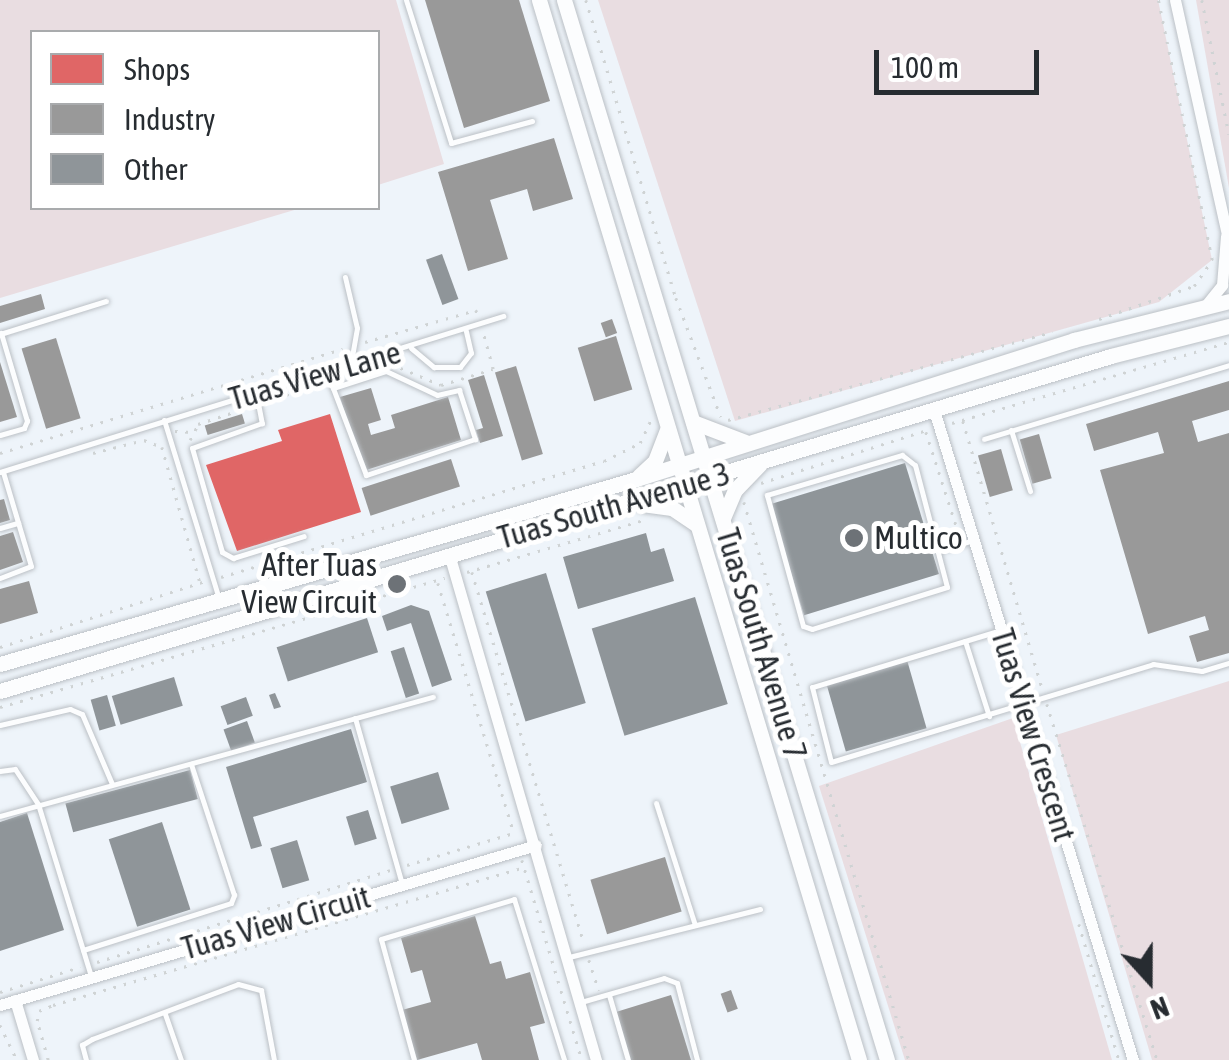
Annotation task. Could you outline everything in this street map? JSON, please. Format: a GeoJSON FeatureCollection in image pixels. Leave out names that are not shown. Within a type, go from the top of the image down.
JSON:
{"type":"FeatureCollection","features":[{"type":"Feature","properties":{"kind":"street","name":"Tuas South Avenue 7"},"geometry":{"type":"LineString","coordinates":[[539,0],[859,1060]]}},
{"type":"Feature","properties":{"kind":"street","name":"Tuas South Avenue 7"},"geometry":{"type":"LineString","coordinates":[[564,0],[887,1060]]}},
{"type":"Feature","properties":{"kind":"street"},"geometry":{"type":"LineString","coordinates":[[1175,0],[1227,239],[1222,285],[1206,306]]}},
{"type":"Feature","properties":{"kind":"street","name":"Tuas South Avenue 3"},"geometry":{"type":"LineString","coordinates":[[0,664],[1229,301]]}},
{"type":"Feature","properties":{"kind":"street","name":"Tuas South Avenue 3"},"geometry":{"type":"LineString","coordinates":[[0,691],[763,462],[937,418],[1229,326]]}},
{"type":"Feature","properties":{"kind":"street","name":"Tuas View Crescent"},"geometry":{"type":"LineString","coordinates":[[937,418],[1133,1060]]}},
{"type":"Feature","properties":{"kind":"street"},"geometry":{"type":"LineString","coordinates":[[693,422],[749,443]]}},
{"type":"Feature","properties":{"kind":"street"},"geometry":{"type":"LineString","coordinates":[[636,479],[655,461],[668,430]]}},
{"type":"Feature","properties":{"kind":"street"},"geometry":{"type":"LineString","coordinates":[[723,518],[735,490],[763,462]]}},
{"type":"Feature","properties":{"kind":"street"},"geometry":{"type":"LineString","coordinates":[[635,503],[661,504],[697,525]]}},
{"type":"Feature","properties":{"kind":"street"},"geometry":{"type":"LineString","coordinates":[[449,554],[596,1060]]}},
{"type":"Feature","properties":{"kind":"street","name":"Tuas View Circuit"},"geometry":{"type":"LineString","coordinates":[[0,1005],[536,845]]}},
{"type":"Feature","properties":{"kind":"street"},"geometry":{"type":"LineString","coordinates":[[15,1000],[33,1060]]}},
{"type":"Feature","properties":{"kind":"lane"},"geometry":{"type":"LineString","coordinates":[[406,0],[451,143],[532,121]]}},
{"type":"Feature","properties":{"kind":"lane"},"geometry":{"type":"LineString","coordinates":[[345,277],[357,328],[350,366]]}},
{"type":"Feature","properties":{"kind":"lane"},"geometry":{"type":"LineString","coordinates":[[0,435],[24,428],[26,421],[0,334],[106,301]]}},
{"type":"Feature","properties":{"kind":"lane","name":"Tuas View Lane"},"geometry":{"type":"LineString","coordinates":[[1,472],[466,331],[503,316]]}},
{"type":"Feature","properties":{"kind":"lane"},"geometry":{"type":"LineString","coordinates":[[411,348],[434,367],[460,367],[471,354],[466,331]]}},
{"type":"Feature","properties":{"kind":"lane"},"geometry":{"type":"LineString","coordinates":[[984,439],[1229,366]]}},
{"type":"Feature","properties":{"kind":"lane"},"geometry":{"type":"LineString","coordinates":[[325,373],[366,475],[475,440],[459,390],[437,395],[386,371],[331,385]]}},
{"type":"Feature","properties":{"kind":"lane"},"geometry":{"type":"LineString","coordinates":[[256,393],[260,425],[192,448],[222,552],[233,558],[304,536]]}},
{"type":"Feature","properties":{"kind":"lane"},"geometry":{"type":"LineString","coordinates":[[164,420],[219,598]]}},
{"type":"Feature","properties":{"kind":"lane"},"geometry":{"type":"LineString","coordinates":[[1012,430],[1030,492]]}},
{"type":"Feature","properties":{"kind":"lane"},"geometry":{"type":"LineString","coordinates":[[908,456],[939,550],[948,582],[943,590],[808,629],[765,499],[771,492],[908,456]]}},
{"type":"Feature","properties":{"kind":"lane"},"geometry":{"type":"LineString","coordinates":[[0,578],[31,566],[1,472]]}},
{"type":"Feature","properties":{"kind":"lane"},"geometry":{"type":"LineString","coordinates":[[0,528],[18,522]]}},
{"type":"Feature","properties":{"kind":"lane"},"geometry":{"type":"LineString","coordinates":[[939,550],[974,540]]}},
{"type":"Feature","properties":{"kind":"lane"},"geometry":{"type":"LineString","coordinates":[[1001,630],[812,687],[829,759],[1024,706],[1153,664],[1202,671],[1229,663]]}},
{"type":"Feature","properties":{"kind":"lane"},"geometry":{"type":"LineString","coordinates":[[966,641],[989,716]]}},
{"type":"Feature","properties":{"kind":"lane"},"geometry":{"type":"LineString","coordinates":[[0,816],[433,697]]}},
{"type":"Feature","properties":{"kind":"lane"},"geometry":{"type":"LineString","coordinates":[[0,725],[70,709],[82,714],[112,784]]}},
{"type":"Feature","properties":{"kind":"lane"},"geometry":{"type":"LineString","coordinates":[[355,718],[402,886]]}},
{"type":"Feature","properties":{"kind":"lane"},"geometry":{"type":"LineString","coordinates":[[83,950],[231,903],[234,895],[191,764]]}},
{"type":"Feature","properties":{"kind":"lane"},"geometry":{"type":"LineString","coordinates":[[0,771],[15,769],[38,804],[92,978]]}},
{"type":"Feature","properties":{"kind":"lane"},"geometry":{"type":"LineString","coordinates":[[656,803],[695,926]]}},
{"type":"Feature","properties":{"kind":"lane"},"geometry":{"type":"LineString","coordinates":[[414,1060],[379,941],[514,898],[564,1060]]}},
{"type":"Feature","properties":{"kind":"lane"},"geometry":{"type":"LineString","coordinates":[[569,957],[760,909]]}},
{"type":"Feature","properties":{"kind":"lane"},"geometry":{"type":"LineString","coordinates":[[581,1002],[664,978],[677,984],[697,1060]]}},
{"type":"Feature","properties":{"kind":"lane"},"geometry":{"type":"LineString","coordinates":[[86,1060],[82,1045],[92,1039],[238,984],[260,990],[274,1060]]}},
{"type":"Feature","properties":{"kind":"lane"},"geometry":{"type":"LineString","coordinates":[[605,996],[628,1060]]}},
{"type":"Feature","properties":{"kind":"lane"},"geometry":{"type":"LineString","coordinates":[[165,1014],[181,1060]]}},
{"type":"Feature","properties":{"kind":"path"},"geometry":{"type":"LineString","coordinates":[[586,0],[686,328],[724,420],[1069,328]]}},
{"type":"Feature","properties":{"kind":"path"},"geometry":{"type":"LineString","coordinates":[[1087,322],[1194,286],[1212,260],[1158,0]]}},
{"type":"Feature","properties":{"kind":"path"},"geometry":{"type":"LineString","coordinates":[[1202,0],[1229,134]]}},
{"type":"Feature","properties":{"kind":"path"},"geometry":{"type":"LineString","coordinates":[[909,1060],[744,499],[764,482],[937,418],[962,420],[1229,342]]}},
{"type":"Feature","properties":{"kind":"path"},"geometry":{"type":"LineString","coordinates":[[389,365],[401,363]]}},
{"type":"Feature","properties":{"kind":"path"},"geometry":{"type":"LineString","coordinates":[[187,446],[198,424],[331,385]]}},
{"type":"Feature","properties":{"kind":"path"},"geometry":{"type":"LineString","coordinates":[[0,647],[604,461],[640,443],[652,413]]}},
{"type":"Feature","properties":{"kind":"path"},"geometry":{"type":"LineString","coordinates":[[962,420],[1158,1060]]}},
{"type":"Feature","properties":{"kind":"path"},"geometry":{"type":"LineString","coordinates":[[83,455],[144,440],[162,448],[201,583]]}},
{"type":"Feature","properties":{"kind":"path"},"geometry":{"type":"LineString","coordinates":[[0,454],[36,443]]}},
{"type":"Feature","properties":{"kind":"path"},"geometry":{"type":"LineString","coordinates":[[0,707],[661,516]]}},
{"type":"Feature","properties":{"kind":"path"},"geometry":{"type":"LineString","coordinates":[[221,558],[227,575]]}},
{"type":"Feature","properties":{"kind":"path"},"geometry":{"type":"LineString","coordinates":[[471,571],[587,952],[605,996]]}},
{"type":"Feature","properties":{"kind":"path"},"geometry":{"type":"LineString","coordinates":[[437,580],[582,1060]]}},
{"type":"Feature","properties":{"kind":"path"},"geometry":{"type":"LineString","coordinates":[[192,930],[514,833]]}},
{"type":"Feature","properties":{"kind":"path"},"geometry":{"type":"LineString","coordinates":[[48,1060],[37,1021],[39,1011],[53,1005],[524,867]]}},
{"type":"Feature","properties":{"kind":"path"},"geometry":{"type":"LineString","coordinates":[[0,1025],[18,1060]]}},
{"type":"Feature","properties":{"kind":"shaded area"},"geometry":{"type":"Polygon","coordinates":[[[0,0],[396,0],[444,164],[380,184],[380,30],[30,30],[30,210],[294,210],[0,298],[0,0]]]}},
{"type":"Feature","properties":{"kind":"shaded area"},"geometry":{"type":"Polygon","coordinates":[[[598,0],[1158,0],[1212,260],[1159,302],[735,421],[598,0]]]}},
{"type":"Feature","properties":{"kind":"shaded area"},"geometry":{"type":"Polygon","coordinates":[[[1196,0],[1229,0],[1229,188],[1196,0]]]}},
{"type":"Feature","properties":{"kind":"shaded area"},"geometry":{"type":"Polygon","coordinates":[[[1229,681],[1229,1060],[1152,1060],[1056,735],[1229,681]]]}},
{"type":"Feature","properties":{"kind":"shaded area"},"geometry":{"type":"Polygon","coordinates":[[[1013,718],[1112,1060],[905,1060],[819,786],[1013,718]]]}},
{"type":"Feature","properties":{"kind":"building: Shops"},"geometry":{"type":"Polygon","coordinates":[[[330,414],[361,512],[237,551],[206,465],[282,441],[278,430],[330,414]]]}},
{"type":"Feature","properties":{"kind":"building: Industry"},"geometry":{"type":"Polygon","coordinates":[[[425,0],[519,0],[550,101],[464,128],[425,0]]]}},
{"type":"Feature","properties":{"kind":"building: Industry"},"geometry":{"type":"Polygon","coordinates":[[[554,138],[573,199],[533,211],[527,189],[490,200],[508,259],[468,271],[438,172],[554,138]]]}},
{"type":"Feature","properties":{"kind":"building: Industry"},"geometry":{"type":"Polygon","coordinates":[[[41,294],[45,309],[0,323],[0,306],[41,294]]]}},
{"type":"Feature","properties":{"kind":"building: Industry"},"geometry":{"type":"Polygon","coordinates":[[[612,319],[617,333],[606,337],[601,323],[612,319]]]}},
{"type":"Feature","properties":{"kind":"building: Industry"},"geometry":{"type":"Polygon","coordinates":[[[616,336],[632,390],[594,401],[578,348],[616,336]]]}},
{"type":"Feature","properties":{"kind":"building: Industry"},"geometry":{"type":"Polygon","coordinates":[[[56,338],[81,418],[46,429],[22,349],[56,338]]]}},
{"type":"Feature","properties":{"kind":"building: Industry"},"geometry":{"type":"Polygon","coordinates":[[[0,362],[17,417],[0,422],[0,362]]]}},
{"type":"Feature","properties":{"kind":"building: Industry"},"geometry":{"type":"Polygon","coordinates":[[[516,366],[543,454],[522,460],[495,372],[516,366]]]}},
{"type":"Feature","properties":{"kind":"building: Industry"},"geometry":{"type":"Polygon","coordinates":[[[484,375],[503,436],[480,443],[476,430],[483,428],[468,380],[484,375]]]}},
{"type":"Feature","properties":{"kind":"building: Industry"},"geometry":{"type":"Polygon","coordinates":[[[1229,381],[1229,410],[1192,421],[1198,442],[1229,433],[1229,653],[1197,662],[1189,636],[1209,630],[1205,616],[1148,634],[1100,470],[1164,453],[1158,432],[1094,451],[1086,424],[1229,381]]]}},
{"type":"Feature","properties":{"kind":"building: Industry"},"geometry":{"type":"Polygon","coordinates":[[[371,388],[381,420],[368,424],[371,435],[395,428],[391,415],[448,397],[461,440],[363,471],[340,397],[371,388]]]}},
{"type":"Feature","properties":{"kind":"building: Industry"},"geometry":{"type":"Polygon","coordinates":[[[242,414],[245,424],[208,435],[205,425],[242,414]]]}},
{"type":"Feature","properties":{"kind":"building: Industry"},"geometry":{"type":"Polygon","coordinates":[[[1039,434],[1052,478],[1032,484],[1020,440],[1039,434]]]}},
{"type":"Feature","properties":{"kind":"building: Industry"},"geometry":{"type":"Polygon","coordinates":[[[1001,449],[1013,490],[990,497],[978,456],[1001,449]]]}},
{"type":"Feature","properties":{"kind":"building: Industry"},"geometry":{"type":"Polygon","coordinates":[[[451,459],[460,487],[371,516],[362,488],[451,459]]]}},
{"type":"Feature","properties":{"kind":"building: Industry"},"geometry":{"type":"Polygon","coordinates":[[[4,499],[10,520],[0,523],[0,500],[4,499]]]}},
{"type":"Feature","properties":{"kind":"building: Industry"},"geometry":{"type":"Polygon","coordinates":[[[13,532],[23,562],[0,570],[0,536],[13,532]]]}},
{"type":"Feature","properties":{"kind":"building: Industry"},"geometry":{"type":"Polygon","coordinates":[[[29,581],[38,613],[0,624],[0,589],[29,581]]]}},
{"type":"Feature","properties":{"kind":"building: Industry"},"geometry":{"type":"Polygon","coordinates":[[[665,857],[682,912],[607,934],[590,880],[665,857]]]}},
{"type":"Feature","properties":{"kind":"building: Industry"},"geometry":{"type":"Polygon","coordinates":[[[475,916],[490,964],[501,961],[506,979],[530,972],[545,1023],[530,1027],[539,1060],[482,1060],[477,1043],[417,1060],[402,1010],[431,1002],[422,970],[411,973],[401,938],[475,916]]]}},
{"type":"Feature","properties":{"kind":"building: Industry"},"geometry":{"type":"Polygon","coordinates":[[[731,990],[738,1009],[728,1013],[721,994],[731,990]]]}},
{"type":"Feature","properties":{"kind":"building: Industry"},"geometry":{"type":"Polygon","coordinates":[[[671,995],[691,1060],[630,1060],[616,1012],[671,995]]]}},
{"type":"Feature","properties":{"kind":"building: Other"},"geometry":{"type":"Polygon","coordinates":[[[442,254],[458,299],[442,305],[426,260],[442,254]]]}},
{"type":"Feature","properties":{"kind":"building: Other","name":"Multico"},"geometry":{"type":"Polygon","coordinates":[[[905,463],[939,574],[804,615],[770,504],[905,463]]]}},
{"type":"Feature","properties":{"kind":"building: Other"},"geometry":{"type":"Polygon","coordinates":[[[646,533],[651,552],[664,548],[674,581],[578,609],[563,557],[646,533]]]}},
{"type":"Feature","properties":{"kind":"building: Other"},"geometry":{"type":"Polygon","coordinates":[[[546,573],[586,703],[526,721],[486,591],[546,573]]]}},
{"type":"Feature","properties":{"kind":"building: Other"},"geometry":{"type":"Polygon","coordinates":[[[695,597],[728,704],[624,736],[592,629],[695,597]]]}},
{"type":"Feature","properties":{"kind":"building: Other"},"geometry":{"type":"Polygon","coordinates":[[[411,605],[429,611],[452,680],[432,687],[411,623],[387,631],[382,616],[411,605]]]}},
{"type":"Feature","properties":{"kind":"building: Other"},"geometry":{"type":"Polygon","coordinates":[[[367,618],[378,652],[288,682],[277,647],[367,618]]]}},
{"type":"Feature","properties":{"kind":"building: Other"},"geometry":{"type":"Polygon","coordinates":[[[404,647],[419,694],[406,698],[391,651],[404,647]]]}},
{"type":"Feature","properties":{"kind":"building: Other"},"geometry":{"type":"Polygon","coordinates":[[[907,660],[927,728],[846,751],[826,683],[907,660]]]}},
{"type":"Feature","properties":{"kind":"building: Other"},"geometry":{"type":"Polygon","coordinates":[[[174,677],[183,706],[121,725],[112,696],[174,677]]]}},
{"type":"Feature","properties":{"kind":"building: Other"},"geometry":{"type":"Polygon","coordinates":[[[275,693],[281,707],[274,709],[269,695],[275,693]]]}},
{"type":"Feature","properties":{"kind":"building: Other"},"geometry":{"type":"Polygon","coordinates":[[[107,695],[116,726],[99,730],[91,700],[107,695]]]}},
{"type":"Feature","properties":{"kind":"building: Other"},"geometry":{"type":"Polygon","coordinates":[[[246,697],[253,716],[227,725],[221,706],[246,697]]]}},
{"type":"Feature","properties":{"kind":"building: Other"},"geometry":{"type":"Polygon","coordinates":[[[247,721],[255,743],[231,751],[224,730],[247,721]]]}},
{"type":"Feature","properties":{"kind":"building: Other"},"geometry":{"type":"Polygon","coordinates":[[[351,729],[367,782],[253,817],[262,846],[251,849],[226,767],[351,729]]]}},
{"type":"Feature","properties":{"kind":"building: Other"},"geometry":{"type":"Polygon","coordinates":[[[190,770],[198,799],[73,832],[65,803],[190,770]]]}},
{"type":"Feature","properties":{"kind":"building: Other"},"geometry":{"type":"Polygon","coordinates":[[[438,772],[449,809],[402,824],[390,787],[438,772]]]}},
{"type":"Feature","properties":{"kind":"building: Other"},"geometry":{"type":"Polygon","coordinates":[[[368,810],[377,839],[355,845],[346,817],[368,810]]]}},
{"type":"Feature","properties":{"kind":"building: Other"},"geometry":{"type":"Polygon","coordinates":[[[27,813],[64,930],[0,951],[0,822],[27,813]]]}},
{"type":"Feature","properties":{"kind":"building: Other"},"geometry":{"type":"Polygon","coordinates":[[[162,822],[190,909],[137,927],[109,839],[162,822]]]}},
{"type":"Feature","properties":{"kind":"building: Other"},"geometry":{"type":"Polygon","coordinates":[[[297,840],[309,880],[283,888],[270,848],[297,840]]]}},
{"type":"Feature","properties":{"kind":"place","name":"Multico"},"geometry":{"type":"Point","coordinates":[854,538]}},
{"type":"Feature","properties":{"kind":"place","name":"After Tuas View Circuit"},"geometry":{"type":"Point","coordinates":[397,584]}}]}
